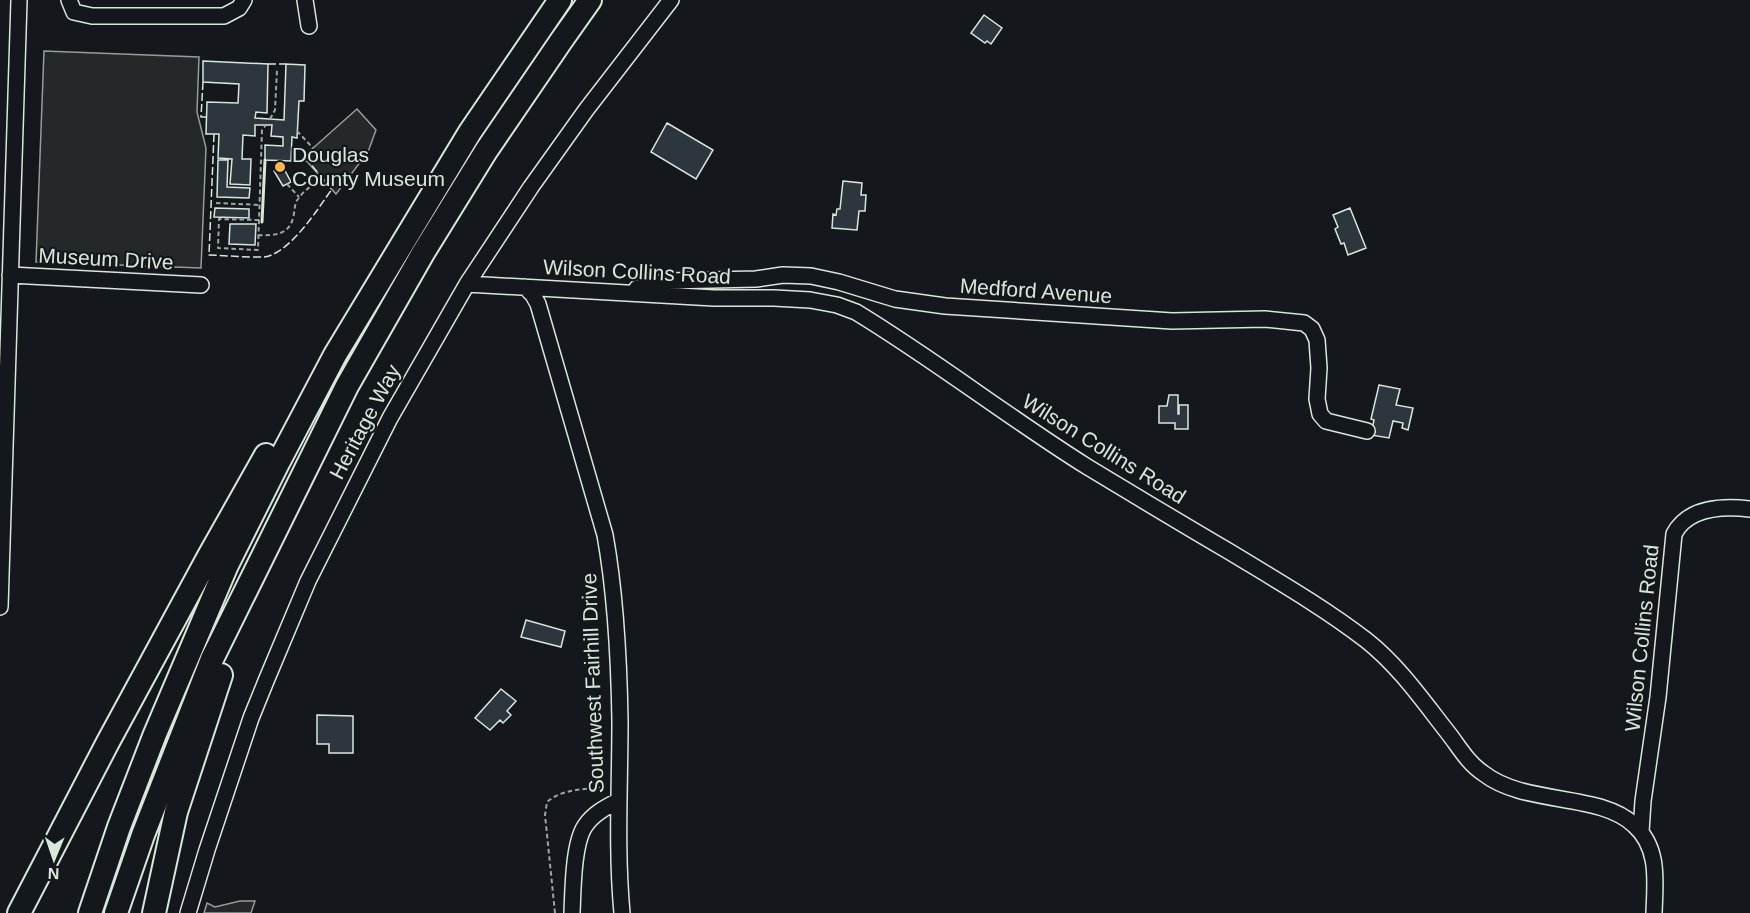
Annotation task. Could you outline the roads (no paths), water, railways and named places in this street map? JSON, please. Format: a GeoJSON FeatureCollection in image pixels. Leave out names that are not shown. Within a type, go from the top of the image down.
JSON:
{"type":"FeatureCollection","features":[{"type":"Feature","properties":{"kind":"highway"},"geometry":{"type":"LineString","coordinates":[[19,913],[108,742],[267,455],[335,355],[470,132],[560,0]]}},
{"type":"Feature","properties":{"kind":"highway"},"geometry":{"type":"LineString","coordinates":[[116,913],[143,835],[212,659],[347,386],[423,253],[486,151],[590,0]]}},
{"type":"Feature","properties":{"kind":"highway"},"geometry":{"type":"LineString","coordinates":[[90,913],[155,734],[210,603],[278,463],[335,355]]}},
{"type":"Feature","properties":{"kind":"highway"},"geometry":{"type":"LineString","coordinates":[[154,913],[176,812],[259,565]]}},
{"type":"Feature","properties":{"kind":"street"},"geometry":{"type":"LineString","coordinates":[[0,607],[10,275],[6,219],[19,0]]}},
{"type":"Feature","properties":{"kind":"street"},"geometry":{"type":"LineString","coordinates":[[69,0],[74,12],[92,16],[224,16],[239,9],[244,0]]}},
{"type":"Feature","properties":{"kind":"street"},"geometry":{"type":"LineString","coordinates":[[305,0],[309,26]]}},
{"type":"Feature","properties":{"kind":"street","name":"Heritage Way"},"geometry":{"type":"LineString","coordinates":[[188,913],[251,718],[308,581],[390,418],[467,284],[531,187],[586,110],[671,0]]}},
{"type":"Feature","properties":{"kind":"street","name":"Museum Drive"},"geometry":{"type":"LineString","coordinates":[[10,275],[201,285]]}},
{"type":"Feature","properties":{"kind":"street","name":"Medford Avenue"},"geometry":{"type":"LineString","coordinates":[[622,293],[668,281],[756,279],[783,275],[811,276],[895,299],[945,306],[1172,321],[1257,319],[1304,323],[1312,329],[1317,340],[1319,368],[1317,399],[1320,414],[1326,421],[1367,432]]}},
{"type":"Feature","properties":{"kind":"street","name":"Wilson Collins Road"},"geometry":{"type":"LineString","coordinates":[[467,284],[810,300],[837,305],[856,312],[1084,464],[1286,585],[1341,621],[1381,652],[1397,668],[1465,756],[1483,774],[1524,793],[1614,812],[1634,824],[1649,843],[1653,856],[1654,913]]}},
{"type":"Feature","properties":{"kind":"street","name":"Southwest Fairhill Drive"},"geometry":{"type":"LineString","coordinates":[[525,287],[538,304],[605,535],[611,570],[620,721],[618,801],[622,913]]}},
{"type":"Feature","properties":{"kind":"street","name":"Wilson Collins Road"},"geometry":{"type":"LineString","coordinates":[[1641,832],[1643,801],[1658,697],[1674,534],[1679,524],[1700,512],[1712,509],[1750,509]]}},
{"type":"Feature","properties":{"kind":"street"},"geometry":{"type":"LineString","coordinates":[[572,913],[575,866],[579,842],[585,826],[599,811],[618,801]]}},
{"type":"Feature","properties":{"kind":"place","name":"Douglas County Museum"},"geometry":{"type":"Point","coordinates":[280,167]}}]}
